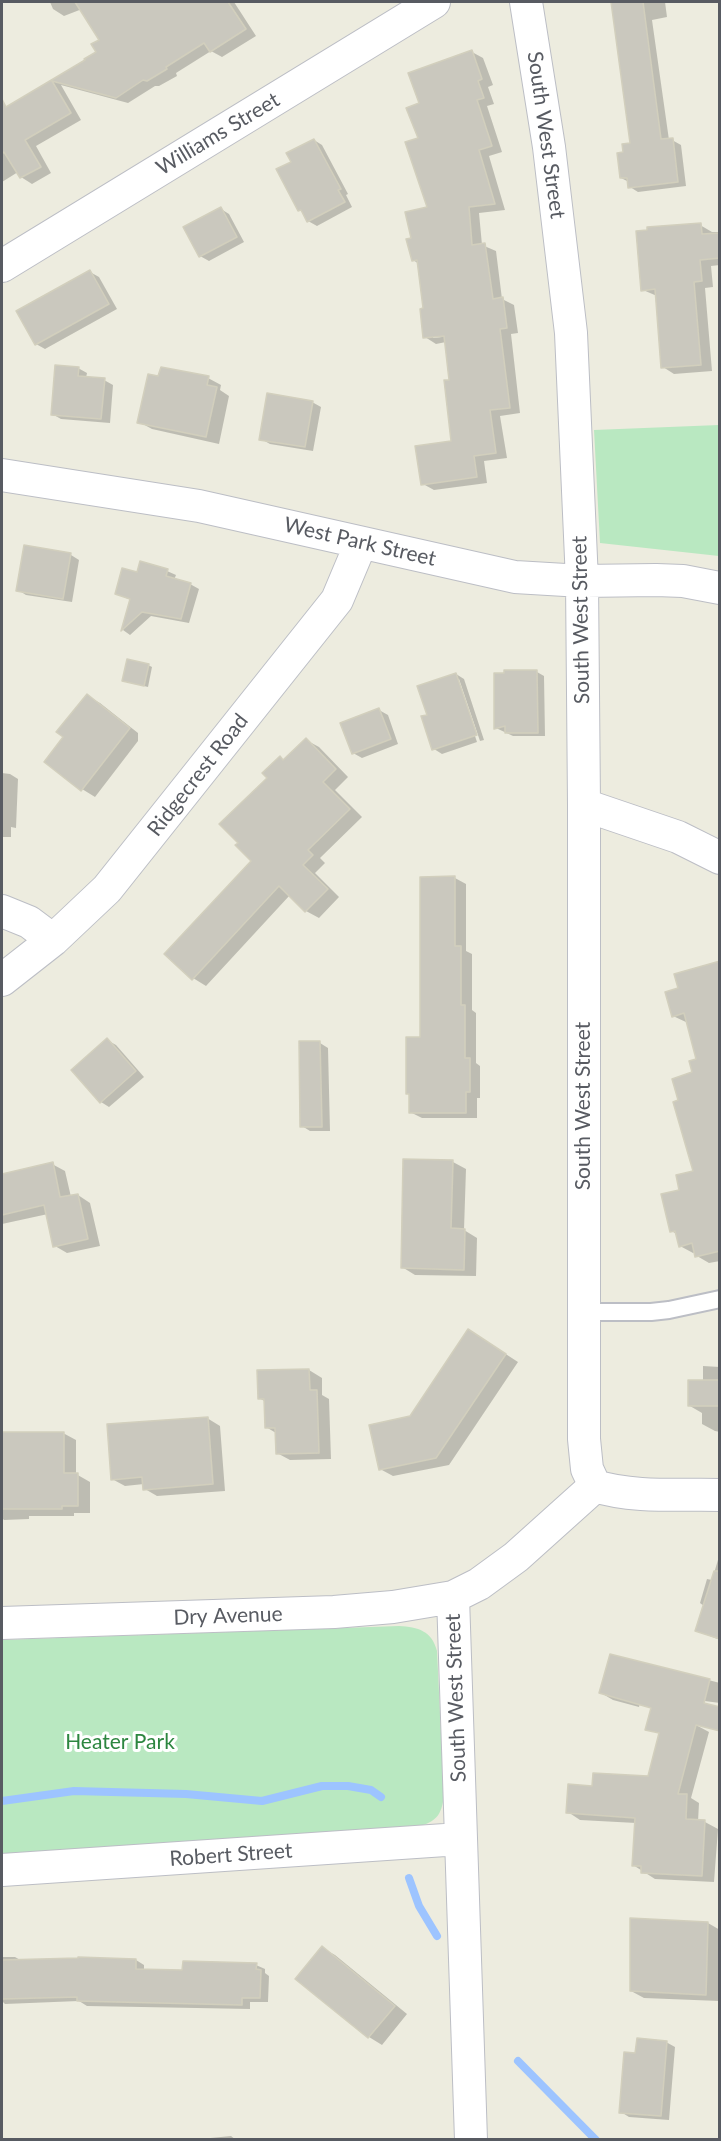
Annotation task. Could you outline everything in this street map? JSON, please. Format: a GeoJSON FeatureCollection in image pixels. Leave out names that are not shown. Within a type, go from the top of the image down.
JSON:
{"type":"FeatureCollection","features":[{"type":"Feature","properties":{"kind":"street","name":"Williams Street"},"geometry":{"type":"LineString","coordinates":[[2,266],[434,2]]}},
{"type":"Feature","properties":{"kind":"street","name":"South West Street"},"geometry":{"type":"LineString","coordinates":[[471,2139],[453,1597],[479,1584],[516,1557],[596,1486],[587,1469],[585,1455],[582,581],[571,333],[550,154],[526,2]]}},
{"type":"Feature","properties":{"kind":"street","name":"West Park Street"},"geometry":{"type":"LineString","coordinates":[[2,475],[199,506],[515,577],[582,581],[674,581],[720,588]]}},
{"type":"Feature","properties":{"kind":"street","name":"Ridgecrest Road"},"geometry":{"type":"LineString","coordinates":[[2,980],[53,940],[107,889],[337,600],[361,543]]}},
{"type":"Feature","properties":{"kind":"street"},"geometry":{"type":"LineString","coordinates":[[584,805],[678,837],[720,858]]}},
{"type":"Feature","properties":{"kind":"street"},"geometry":{"type":"LineString","coordinates":[[2,910],[29,922],[53,940]]}},
{"type":"Feature","properties":{"kind":"street"},"geometry":{"type":"LineString","coordinates":[[596,1486],[606,1490],[633,1492],[720,1495]]}},
{"type":"Feature","properties":{"kind":"street","name":"Dry Avenue"},"geometry":{"type":"LineString","coordinates":[[2,1623],[334,1612],[393,1607],[453,1597]]}},
{"type":"Feature","properties":{"kind":"street","name":"Robert Street"},"geometry":{"type":"LineString","coordinates":[[2,1870],[460,1839]]}},
{"type":"Feature","properties":{"kind":"lane"},"geometry":{"type":"LineString","coordinates":[[584,1312],[660,1311],[720,1299]]}},
{"type":"Feature","properties":{"kind":"green space"},"geometry":{"type":"Polygon","coordinates":[[[719,425],[719,556],[600,543],[594,430],[719,425]]]}},
{"type":"Feature","properties":{"kind":"green space","name":"Heater Park"},"geometry":{"type":"Polygon","coordinates":[[[399,1626],[423,1631],[432,1639],[437,1651],[444,1796],[439,1813],[434,1820],[417,1827],[2,1856],[2,1640],[399,1626]]]}},
{"type":"Feature","properties":{"kind":"building"},"geometry":{"type":"Polygon","coordinates":[[[75,2],[228,2],[246,29],[210,52],[204,43],[166,67],[167,69],[147,81],[143,80],[116,98],[52,81],[71,113],[25,140],[41,167],[20,178],[4,152],[2,154],[2,99],[6,107],[96,52],[91,44],[99,40],[75,2]]]}},
{"type":"Feature","properties":{"kind":"building"},"geometry":{"type":"Polygon","coordinates":[[[611,2],[643,2],[661,139],[673,138],[678,182],[628,188],[627,178],[620,178],[617,153],[623,152],[622,144],[630,143],[611,2]]]}},
{"type":"Feature","properties":{"kind":"building"},"geometry":{"type":"Polygon","coordinates":[[[472,50],[482,79],[478,81],[484,98],[477,100],[492,146],[479,150],[495,204],[469,207],[472,245],[485,243],[493,299],[503,297],[507,328],[500,329],[510,408],[490,410],[496,453],[474,456],[477,477],[421,485],[415,446],[451,441],[444,380],[449,380],[444,336],[423,338],[420,309],[423,308],[417,260],[412,261],[406,239],[411,238],[405,212],[427,207],[405,142],[418,138],[406,108],[419,103],[408,73],[472,50]]]}},
{"type":"Feature","properties":{"kind":"building"},"geometry":{"type":"Polygon","coordinates":[[[314,139],[341,189],[338,190],[345,202],[307,222],[301,210],[298,211],[276,169],[291,162],[286,153],[314,139]]]}},
{"type":"Feature","properties":{"kind":"building"},"geometry":{"type":"Polygon","coordinates":[[[221,207],[237,237],[199,257],[183,227],[221,207]]]}},
{"type":"Feature","properties":{"kind":"building"},"geometry":{"type":"Polygon","coordinates":[[[701,223],[702,234],[720,233],[720,258],[700,260],[702,281],[694,282],[701,365],[661,368],[655,289],[641,291],[636,231],[647,230],[647,227],[701,223]]]}},
{"type":"Feature","properties":{"kind":"building"},"geometry":{"type":"Polygon","coordinates":[[[90,270],[109,304],[35,345],[16,311],[90,270]]]}},
{"type":"Feature","properties":{"kind":"building"},"geometry":{"type":"Polygon","coordinates":[[[55,365],[79,367],[78,376],[105,378],[101,419],[51,415],[55,365]]]}},
{"type":"Feature","properties":{"kind":"building"},"geometry":{"type":"Polygon","coordinates":[[[161,367],[209,376],[207,385],[217,387],[206,437],[137,423],[148,374],[158,376],[161,367]]]}},
{"type":"Feature","properties":{"kind":"building"},"geometry":{"type":"Polygon","coordinates":[[[267,393],[313,401],[305,447],[259,440],[267,393]]]}},
{"type":"Feature","properties":{"kind":"building"},"geometry":{"type":"Polygon","coordinates":[[[24,545],[71,553],[63,599],[16,591],[24,545]]]}},
{"type":"Feature","properties":{"kind":"building"},"geometry":{"type":"Polygon","coordinates":[[[140,561],[168,569],[166,576],[191,583],[181,619],[142,612],[121,631],[130,599],[115,594],[122,568],[137,572],[140,561]]]}},
{"type":"Feature","properties":{"kind":"building"},"geometry":{"type":"Polygon","coordinates":[[[127,659],[149,664],[144,686],[122,681],[127,659]]]}},
{"type":"Feature","properties":{"kind":"building"},"geometry":{"type":"Polygon","coordinates":[[[504,670],[537,670],[538,733],[505,733],[505,726],[494,729],[494,673],[504,673],[504,670]]]}},
{"type":"Feature","properties":{"kind":"building"},"geometry":{"type":"Polygon","coordinates":[[[456,673],[477,735],[432,750],[421,716],[427,715],[417,686],[456,673]]]}},
{"type":"Feature","properties":{"kind":"building"},"geometry":{"type":"Polygon","coordinates":[[[87,694],[130,728],[81,791],[44,762],[63,737],[56,732],[87,694]]]}},
{"type":"Feature","properties":{"kind":"building"},"geometry":{"type":"Polygon","coordinates":[[[379,708],[391,739],[352,754],[340,723],[379,708]]]}},
{"type":"Feature","properties":{"kind":"building"},"geometry":{"type":"Polygon","coordinates":[[[306,738],[336,769],[323,782],[350,809],[308,850],[313,855],[303,865],[328,889],[305,912],[279,886],[192,980],[164,954],[251,861],[235,845],[238,843],[219,824],[267,778],[262,773],[280,756],[283,760],[306,738]]]}},
{"type":"Feature","properties":{"kind":"building"},"geometry":{"type":"Polygon","coordinates":[[[455,876],[455,946],[461,946],[461,1005],[465,1005],[465,1058],[470,1058],[470,1092],[466,1092],[466,1113],[409,1113],[409,1094],[406,1094],[406,1037],[420,1037],[420,877],[455,876]]]}},
{"type":"Feature","properties":{"kind":"building"},"geometry":{"type":"Polygon","coordinates":[[[720,961],[720,1251],[695,1257],[692,1243],[679,1247],[675,1231],[670,1232],[661,1194],[679,1190],[676,1175],[693,1171],[673,1102],[678,1100],[672,1079],[692,1072],[689,1061],[696,1059],[684,1013],[672,1017],[665,992],[678,988],[674,974],[720,961]]]}},
{"type":"Feature","properties":{"kind":"building"},"geometry":{"type":"Polygon","coordinates":[[[107,1038],[136,1071],[100,1103],[71,1070],[107,1038]]]}},
{"type":"Feature","properties":{"kind":"building"},"geometry":{"type":"Polygon","coordinates":[[[299,1041],[320,1041],[322,1127],[300,1127],[299,1041]]]}},
{"type":"Feature","properties":{"kind":"building"},"geometry":{"type":"Polygon","coordinates":[[[403,1159],[453,1160],[451,1228],[465,1229],[464,1270],[401,1268],[403,1159]]]}},
{"type":"Feature","properties":{"kind":"building"},"geometry":{"type":"Polygon","coordinates":[[[53,1162],[60,1197],[78,1194],[88,1239],[53,1247],[44,1205],[2,1215],[2,1174],[53,1162]]]}},
{"type":"Feature","properties":{"kind":"building"},"geometry":{"type":"Polygon","coordinates":[[[468,1329],[506,1354],[436,1458],[379,1470],[369,1425],[410,1416],[468,1329]]]}},
{"type":"Feature","properties":{"kind":"building"},"geometry":{"type":"Polygon","coordinates":[[[309,1369],[310,1390],[317,1390],[319,1453],[276,1454],[275,1428],[265,1428],[264,1399],[258,1399],[257,1370],[309,1369]]]}},
{"type":"Feature","properties":{"kind":"building"},"geometry":{"type":"Polygon","coordinates":[[[688,1380],[720,1380],[720,1406],[688,1406],[688,1380]]]}},
{"type":"Feature","properties":{"kind":"building"},"geometry":{"type":"Polygon","coordinates":[[[208,1417],[213,1484],[143,1490],[142,1477],[111,1480],[107,1424],[208,1417]]]}},
{"type":"Feature","properties":{"kind":"building"},"geometry":{"type":"Polygon","coordinates":[[[2,1432],[64,1432],[64,1473],[78,1473],[78,1506],[62,1506],[62,1509],[2,1509],[2,1432]]]}},
{"type":"Feature","properties":{"kind":"building"},"geometry":{"type":"Polygon","coordinates":[[[714,1571],[720,1571],[720,1639],[695,1631],[714,1571]]]}},
{"type":"Feature","properties":{"kind":"building"},"geometry":{"type":"Polygon","coordinates":[[[610,1654],[710,1679],[704,1703],[720,1707],[720,1731],[696,1725],[678,1794],[687,1794],[686,1819],[705,1820],[702,1876],[641,1873],[641,1866],[632,1866],[635,1818],[566,1813],[568,1784],[592,1786],[593,1773],[648,1776],[659,1733],[645,1730],[651,1708],[599,1693],[610,1654]]]}},
{"type":"Feature","properties":{"kind":"building"},"geometry":{"type":"Polygon","coordinates":[[[630,1918],[708,1922],[706,1995],[630,1991],[630,1918]]]}},
{"type":"Feature","properties":{"kind":"building"},"geometry":{"type":"Polygon","coordinates":[[[322,1946],[395,2006],[368,2038],[295,1979],[322,1946]]]}},
{"type":"Feature","properties":{"kind":"building"},"geometry":{"type":"Polygon","coordinates":[[[78,1957],[136,1959],[136,1969],[182,1970],[183,1961],[257,1963],[256,1969],[261,1970],[260,1998],[242,1998],[242,2005],[77,2001],[77,1997],[2,1999],[2,1960],[78,1957]]]}},
{"type":"Feature","properties":{"kind":"building"},"geometry":{"type":"Polygon","coordinates":[[[637,2038],[667,2041],[661,2116],[619,2113],[624,2052],[635,2053],[637,2038]]]}},
{"type":"Feature","properties":{"kind":"waterway"},"geometry":{"type":"LineString","coordinates":[[2,1801],[74,1791],[186,1794],[262,1801],[322,1786],[348,1786],[371,1790],[381,1797]]}},
{"type":"Feature","properties":{"kind":"waterway"},"geometry":{"type":"LineString","coordinates":[[409,1878],[419,1906],[437,1936]]}},
{"type":"Feature","properties":{"kind":"waterway"},"geometry":{"type":"LineString","coordinates":[[518,2061],[596,2140]]}}]}
